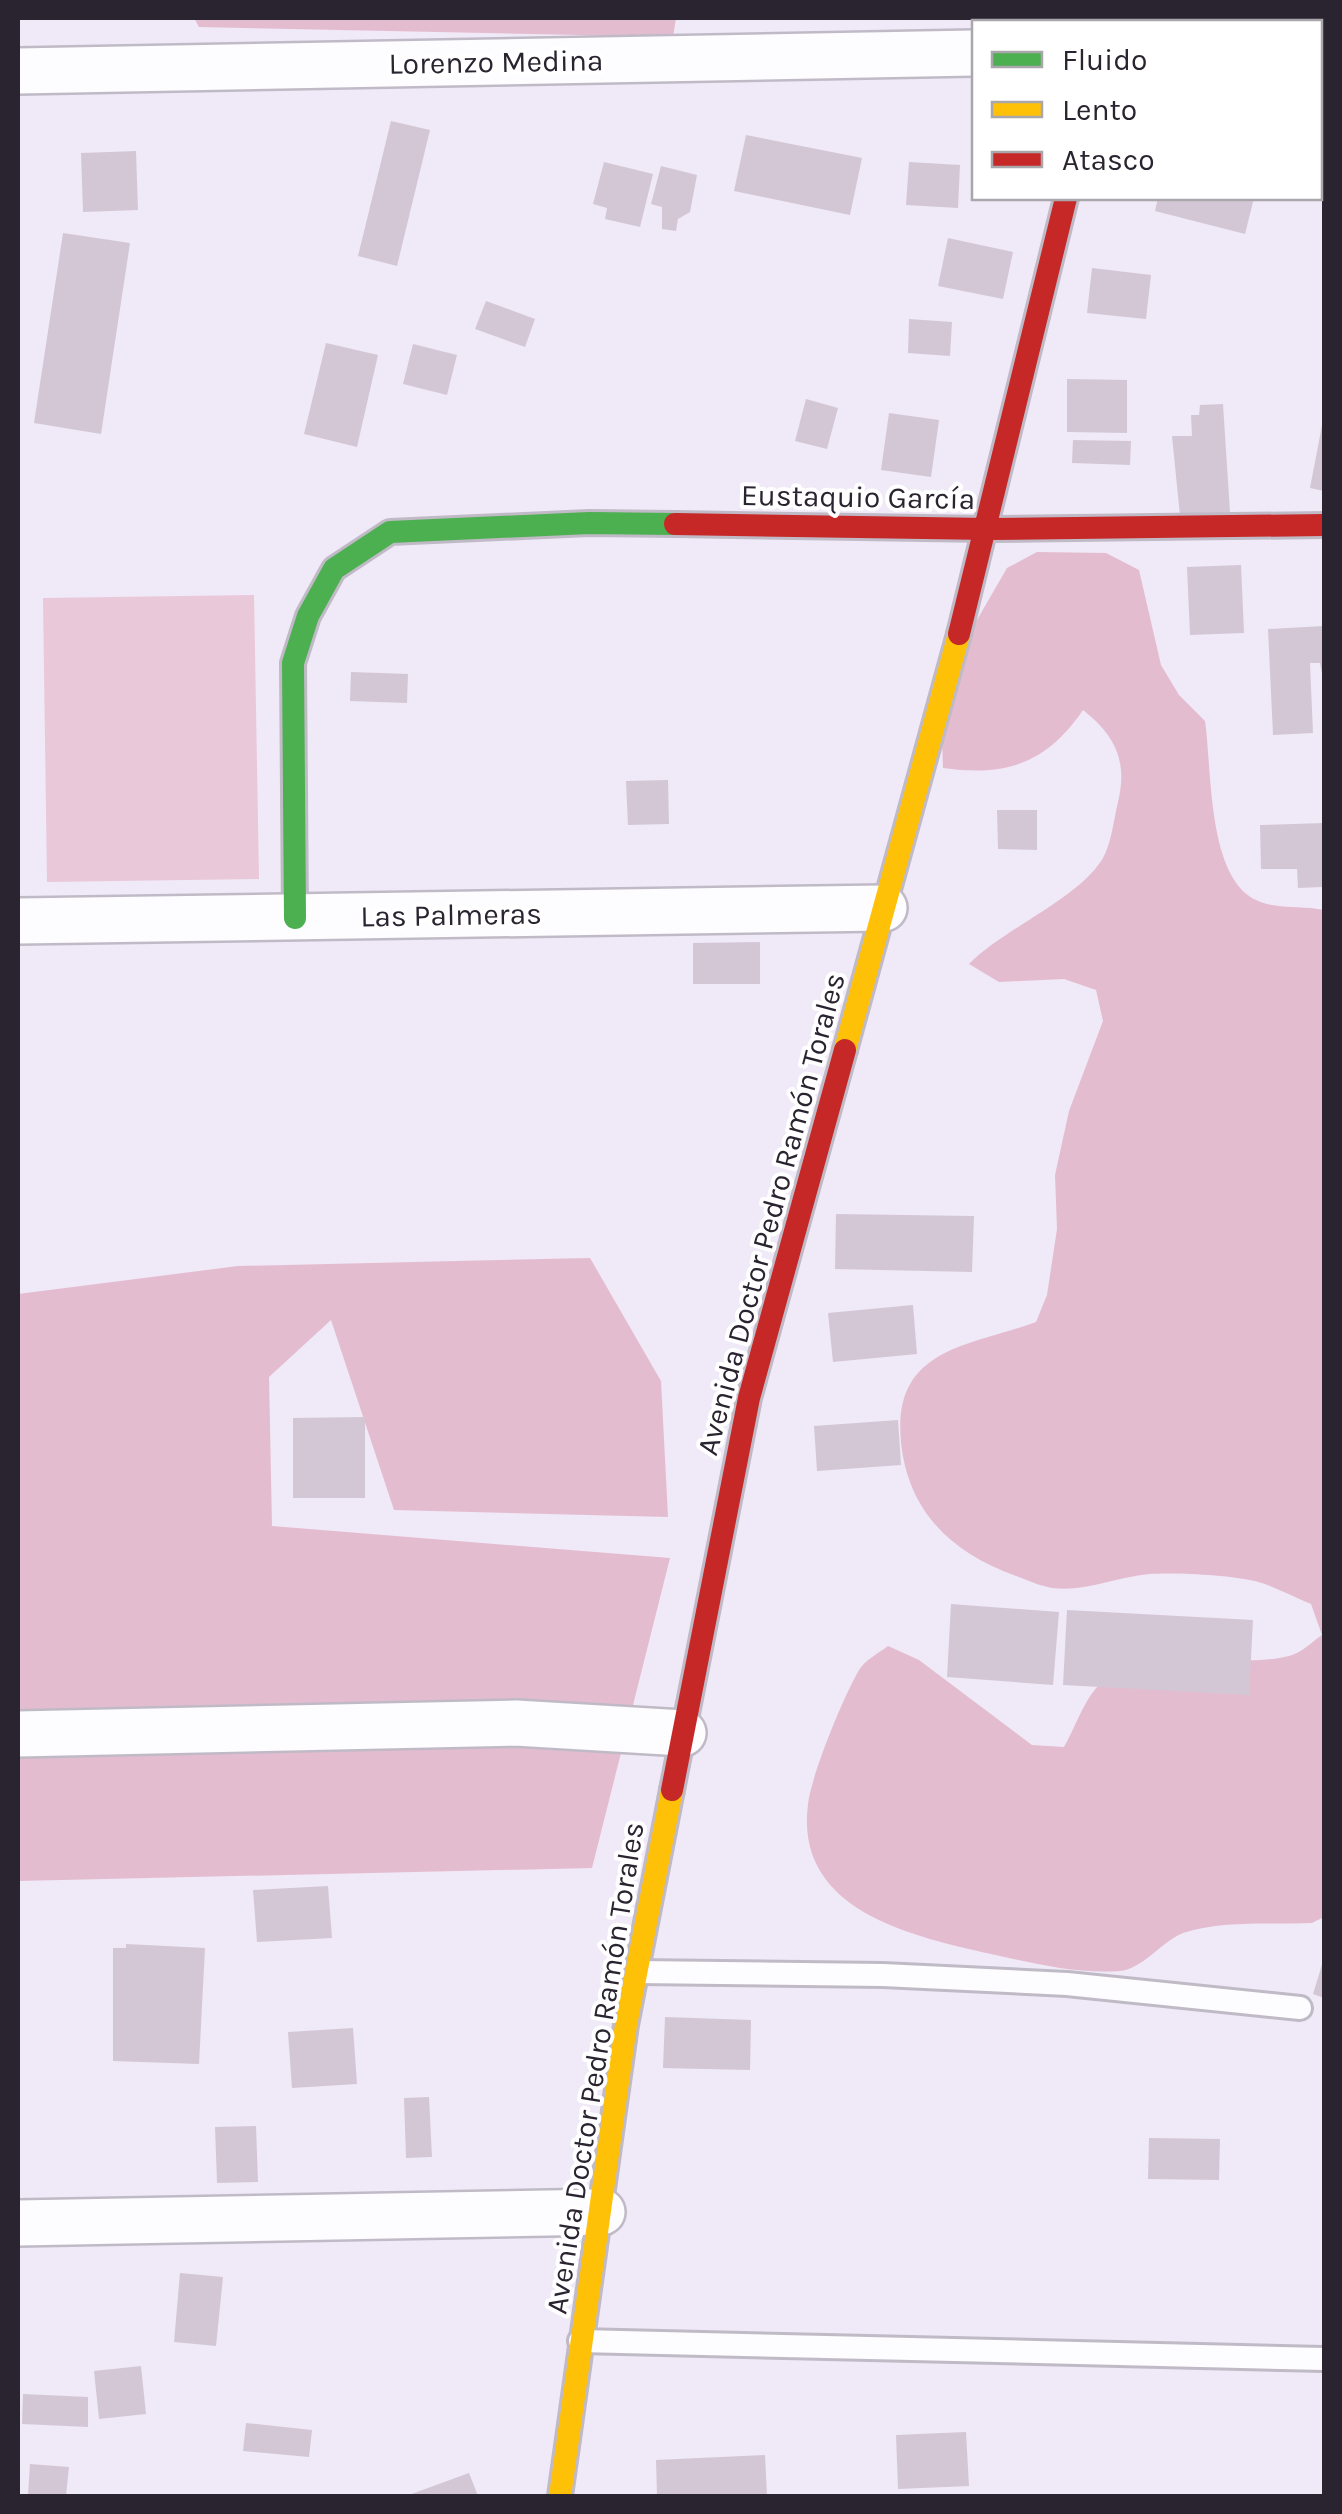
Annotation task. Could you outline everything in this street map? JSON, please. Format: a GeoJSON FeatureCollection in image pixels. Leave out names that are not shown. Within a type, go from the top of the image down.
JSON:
{"type":"FeatureCollection","features":[{"type":"Feature","properties":{"kind":"street","name":"Lorenzo Medina"},"geometry":{"type":"LineString","coordinates":[[18,71],[972,53]]}},
{"type":"Feature","properties":{"kind":"street","name":"Avenida Doctor Pedro Ramón Torales"},"geometry":{"type":"LineString","coordinates":[[560,2496],[637,1972],[749,1398],[988,529],[1066,200]]}},
{"type":"Feature","properties":{"kind":"street","name":"Eustaquio García"},"geometry":{"type":"LineString","coordinates":[[295,918],[293,663],[308,616],[334,569],[390,532],[569,523],[988,529],[1324,525]]}},
{"type":"Feature","properties":{"kind":"street","name":"Las Palmeras"},"geometry":{"type":"LineString","coordinates":[[18,922],[884,908]]}},
{"type":"Feature","properties":{"kind":"street"},"geometry":{"type":"LineString","coordinates":[[18,1734],[516,1724],[684,1733]]}},
{"type":"Feature","properties":{"kind":"street"},"geometry":{"type":"LineString","coordinates":[[18,2223],[602,2212]]}},
{"type":"Feature","properties":{"kind":"lane"},"geometry":{"type":"LineString","coordinates":[[637,1972],[882,1975],[1067,1984],[1300,2008]]}},
{"type":"Feature","properties":{"kind":"lane"},"geometry":{"type":"LineString","coordinates":[[580,2341],[1324,2359]]}},
{"type":"Feature","properties":{"kind":"shaded area"},"geometry":{"type":"Polygon","coordinates":[[[194,18],[676,18],[673,37],[199,27],[194,18]]]}},
{"type":"Feature","properties":{"kind":"shaded area"},"geometry":{"type":"Polygon","coordinates":[[[1037,552],[1106,553],[1139,570],[1161,665],[1179,695],[1205,721],[1215,820],[1228,869],[1240,888],[1256,900],[1324,910],[1324,1917],[1312,1923],[1198,1929],[1175,1937],[1136,1966],[1119,1971],[1039,1964],[960,1947],[895,1927],[839,1894],[820,1870],[809,1840],[811,1790],[837,1717],[862,1666],[888,1646],[919,1660],[1032,1745],[1064,1747],[1094,1691],[1119,1671],[1141,1662],[1165,1659],[1266,1660],[1289,1656],[1322,1635],[1311,1604],[1255,1581],[1149,1574],[1065,1589],[1047,1587],[993,1567],[937,1527],[913,1489],[905,1467],[901,1411],[909,1387],[922,1369],[961,1346],[1036,1322],[1047,1295],[1057,1229],[1055,1175],[1069,1111],[1103,1021],[1096,990],[1064,979],[999,982],[969,964],[1062,898],[1095,869],[1109,842],[1121,787],[1120,761],[1111,739],[1083,710],[1055,743],[1023,762],[986,770],[943,768],[940,684],[1007,568],[1037,552]]]}},
{"type":"Feature","properties":{"kind":"shaded area"},"geometry":{"type":"Polygon","coordinates":[[[254,595],[259,879],[47,882],[43,598],[254,595]]]}},
{"type":"Feature","properties":{"kind":"shaded area"},"geometry":{"type":"Polygon","coordinates":[[[590,1258],[661,1381],[668,1517],[394,1510],[331,1320],[269,1377],[272,1526],[670,1558],[592,1868],[18,1881],[18,1294],[238,1266],[590,1258]]]}},
{"type":"Feature","properties":{"kind":"building"},"geometry":{"type":"Polygon","coordinates":[[[391,121],[430,130],[397,266],[358,256],[391,121]]]}},
{"type":"Feature","properties":{"kind":"building"},"geometry":{"type":"Polygon","coordinates":[[[746,135],[862,158],[850,215],[734,191],[746,135]]]}},
{"type":"Feature","properties":{"kind":"building"},"geometry":{"type":"Polygon","coordinates":[[[136,151],[138,210],[83,212],[81,153],[136,151]]]}},
{"type":"Feature","properties":{"kind":"building"},"geometry":{"type":"Polygon","coordinates":[[[604,162],[653,174],[640,227],[605,219],[607,208],[593,204],[604,162]]]}},
{"type":"Feature","properties":{"kind":"building"},"geometry":{"type":"Polygon","coordinates":[[[909,162],[960,165],[958,208],[906,205],[909,162]]]}},
{"type":"Feature","properties":{"kind":"building"},"geometry":{"type":"Polygon","coordinates":[[[661,166],[697,175],[690,212],[678,219],[676,231],[662,229],[662,207],[651,204],[661,166]]]}},
{"type":"Feature","properties":{"kind":"building"},"geometry":{"type":"Polygon","coordinates":[[[1158,200],[1254,200],[1245,234],[1155,211],[1158,200]]]}},
{"type":"Feature","properties":{"kind":"building"},"geometry":{"type":"Polygon","coordinates":[[[63,233],[130,243],[101,434],[34,423],[63,233]]]}},
{"type":"Feature","properties":{"kind":"building"},"geometry":{"type":"Polygon","coordinates":[[[948,238],[1013,252],[1003,299],[938,286],[948,238]]]}},
{"type":"Feature","properties":{"kind":"building"},"geometry":{"type":"Polygon","coordinates":[[[1092,268],[1151,275],[1146,319],[1087,313],[1092,268]]]}},
{"type":"Feature","properties":{"kind":"building"},"geometry":{"type":"Polygon","coordinates":[[[486,301],[535,319],[525,347],[475,329],[486,301]]]}},
{"type":"Feature","properties":{"kind":"building"},"geometry":{"type":"Polygon","coordinates":[[[909,319],[952,322],[950,356],[908,353],[909,319]]]}},
{"type":"Feature","properties":{"kind":"building"},"geometry":{"type":"Polygon","coordinates":[[[326,343],[378,355],[357,447],[304,434],[326,343]]]}},
{"type":"Feature","properties":{"kind":"building"},"geometry":{"type":"Polygon","coordinates":[[[413,344],[457,355],[447,395],[403,384],[413,344]]]}},
{"type":"Feature","properties":{"kind":"building"},"geometry":{"type":"Polygon","coordinates":[[[1067,379],[1127,380],[1127,433],[1067,432],[1067,379]]]}},
{"type":"Feature","properties":{"kind":"building"},"geometry":{"type":"Polygon","coordinates":[[[806,399],[838,408],[827,449],[795,441],[806,399]]]}},
{"type":"Feature","properties":{"kind":"building"},"geometry":{"type":"Polygon","coordinates":[[[1223,404],[1230,512],[1180,516],[1172,436],[1192,436],[1191,415],[1199,415],[1200,405],[1223,404]]]}},
{"type":"Feature","properties":{"kind":"building"},"geometry":{"type":"Polygon","coordinates":[[[889,413],[939,420],[931,477],[881,470],[889,413]]]}},
{"type":"Feature","properties":{"kind":"building"},"geometry":{"type":"Polygon","coordinates":[[[1324,420],[1324,491],[1310,488],[1324,420]]]}},
{"type":"Feature","properties":{"kind":"building"},"geometry":{"type":"Polygon","coordinates":[[[1073,440],[1131,441],[1130,465],[1072,463],[1073,440]]]}},
{"type":"Feature","properties":{"kind":"building"},"geometry":{"type":"Polygon","coordinates":[[[1241,565],[1244,633],[1190,635],[1187,567],[1241,565]]]}},
{"type":"Feature","properties":{"kind":"building"},"geometry":{"type":"Polygon","coordinates":[[[1323,626],[1324,684],[1320,663],[1310,663],[1313,733],[1273,735],[1268,629],[1323,626]]]}},
{"type":"Feature","properties":{"kind":"building"},"geometry":{"type":"Polygon","coordinates":[[[351,672],[408,674],[407,703],[350,701],[351,672]]]}},
{"type":"Feature","properties":{"kind":"building"},"geometry":{"type":"Polygon","coordinates":[[[668,780],[669,824],[628,825],[626,781],[668,780]]]}},
{"type":"Feature","properties":{"kind":"building"},"geometry":{"type":"Polygon","coordinates":[[[997,810],[1037,810],[1037,850],[998,849],[997,810]]]}},
{"type":"Feature","properties":{"kind":"building"},"geometry":{"type":"Polygon","coordinates":[[[1324,823],[1322,887],[1298,888],[1297,869],[1261,869],[1260,825],[1324,823]]]}},
{"type":"Feature","properties":{"kind":"building"},"geometry":{"type":"Polygon","coordinates":[[[760,942],[760,984],[693,984],[693,943],[760,942]]]}},
{"type":"Feature","properties":{"kind":"building"},"geometry":{"type":"Polygon","coordinates":[[[836,1214],[974,1216],[972,1272],[835,1269],[836,1214]]]}},
{"type":"Feature","properties":{"kind":"building"},"geometry":{"type":"Polygon","coordinates":[[[913,1305],[917,1354],[833,1362],[828,1313],[913,1305]]]}},
{"type":"Feature","properties":{"kind":"building"},"geometry":{"type":"Polygon","coordinates":[[[365,1417],[365,1498],[293,1498],[293,1418],[365,1417]]]}},
{"type":"Feature","properties":{"kind":"building"},"geometry":{"type":"Polygon","coordinates":[[[898,1420],[901,1465],[817,1471],[814,1426],[898,1420]]]}},
{"type":"Feature","properties":{"kind":"building"},"geometry":{"type":"Polygon","coordinates":[[[951,1604],[1059,1612],[1053,1685],[947,1677],[951,1604]]]}},
{"type":"Feature","properties":{"kind":"building"},"geometry":{"type":"Polygon","coordinates":[[[1067,1610],[1253,1620],[1249,1695],[1063,1685],[1067,1610]]]}},
{"type":"Feature","properties":{"kind":"building"},"geometry":{"type":"Polygon","coordinates":[[[328,1886],[332,1938],[257,1942],[253,1890],[328,1886]]]}},
{"type":"Feature","properties":{"kind":"building"},"geometry":{"type":"Polygon","coordinates":[[[126,1944],[205,1948],[199,2064],[113,2061],[113,1948],[126,1948],[126,1944]]]}},
{"type":"Feature","properties":{"kind":"building"},"geometry":{"type":"Polygon","coordinates":[[[1324,1958],[1324,1998],[1313,1994],[1324,1958]]]}},
{"type":"Feature","properties":{"kind":"building"},"geometry":{"type":"Polygon","coordinates":[[[665,2017],[751,2020],[750,2070],[663,2068],[665,2017]]]}},
{"type":"Feature","properties":{"kind":"building"},"geometry":{"type":"Polygon","coordinates":[[[353,2028],[357,2084],[292,2088],[288,2032],[353,2028]]]}},
{"type":"Feature","properties":{"kind":"building"},"geometry":{"type":"Polygon","coordinates":[[[429,2097],[432,2157],[406,2158],[404,2098],[429,2097]]]}},
{"type":"Feature","properties":{"kind":"building"},"geometry":{"type":"Polygon","coordinates":[[[256,2126],[258,2182],[217,2183],[215,2127],[256,2126]]]}},
{"type":"Feature","properties":{"kind":"building"},"geometry":{"type":"Polygon","coordinates":[[[1149,2138],[1220,2139],[1219,2180],[1148,2179],[1149,2138]]]}},
{"type":"Feature","properties":{"kind":"building"},"geometry":{"type":"Polygon","coordinates":[[[180,2273],[223,2277],[216,2346],[174,2342],[180,2273]]]}},
{"type":"Feature","properties":{"kind":"building"},"geometry":{"type":"Polygon","coordinates":[[[141,2366],[146,2414],[99,2419],[94,2371],[141,2366]]]}},
{"type":"Feature","properties":{"kind":"building"},"geometry":{"type":"Polygon","coordinates":[[[23,2394],[88,2397],[88,2427],[22,2424],[23,2394]]]}},
{"type":"Feature","properties":{"kind":"building"},"geometry":{"type":"Polygon","coordinates":[[[246,2423],[312,2430],[309,2457],[243,2451],[246,2423]]]}},
{"type":"Feature","properties":{"kind":"building"},"geometry":{"type":"Polygon","coordinates":[[[966,2432],[969,2486],[898,2489],[896,2435],[966,2432]]]}},
{"type":"Feature","properties":{"kind":"building"},"geometry":{"type":"Polygon","coordinates":[[[765,2455],[767,2496],[657,2496],[656,2460],[765,2455]]]}},
{"type":"Feature","properties":{"kind":"building"},"geometry":{"type":"Polygon","coordinates":[[[30,2464],[69,2467],[66,2496],[28,2496],[30,2464]]]}},
{"type":"Feature","properties":{"kind":"building"},"geometry":{"type":"Polygon","coordinates":[[[469,2473],[478,2496],[406,2496],[469,2473]]]}},
{"type":"Feature","properties":{"kind":"traffic: fast"},"geometry":{"type":"LineString","coordinates":[[295,918],[293,663],[308,616],[334,569],[390,532],[589,523],[675,524]]}},
{"type":"Feature","properties":{"kind":"traffic: slow"},"geometry":{"type":"LineString","coordinates":[[845,1050],[959,634]]}},
{"type":"Feature","properties":{"kind":"traffic: slow"},"geometry":{"type":"LineString","coordinates":[[560,2496],[626,2025],[672,1790]]}},
{"type":"Feature","properties":{"kind":"traffic: jam"},"geometry":{"type":"LineString","coordinates":[[959,634],[1066,200]]}},
{"type":"Feature","properties":{"kind":"traffic: jam"},"geometry":{"type":"LineString","coordinates":[[675,524],[988,529],[1324,525]]}},
{"type":"Feature","properties":{"kind":"traffic: jam"},"geometry":{"type":"LineString","coordinates":[[672,1790],[749,1398],[845,1050]]}}]}
